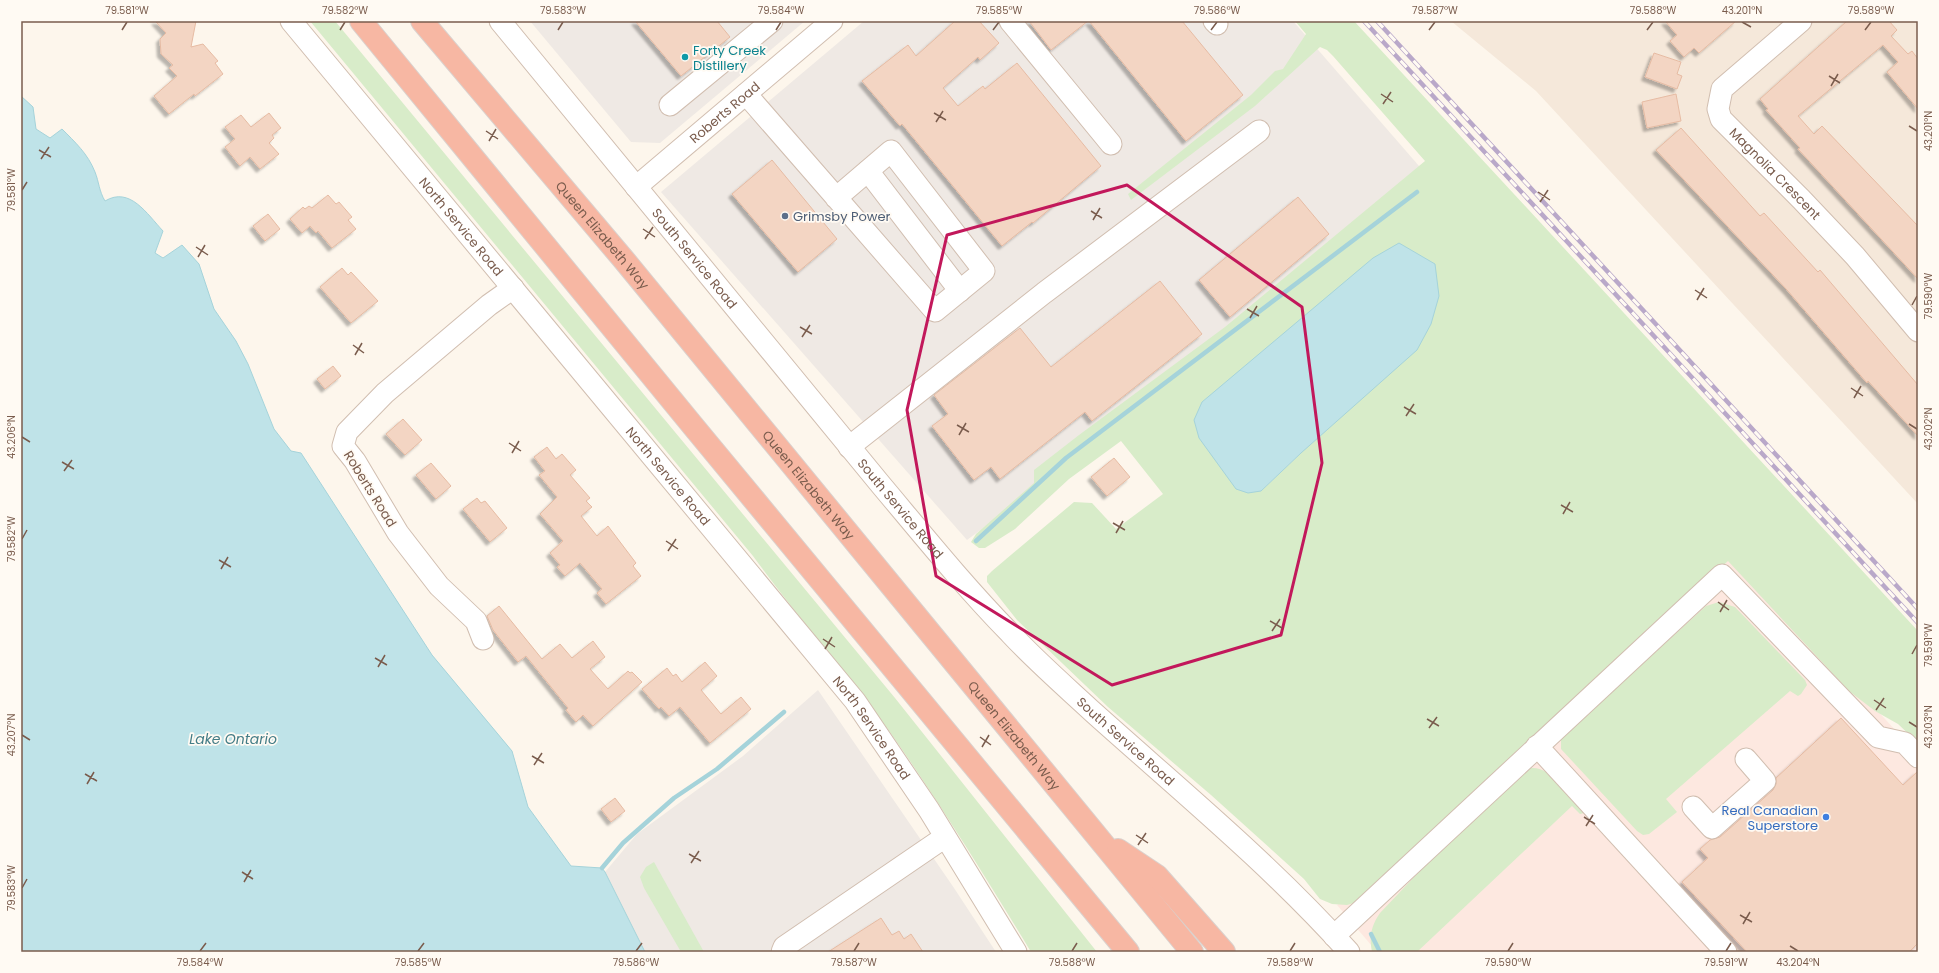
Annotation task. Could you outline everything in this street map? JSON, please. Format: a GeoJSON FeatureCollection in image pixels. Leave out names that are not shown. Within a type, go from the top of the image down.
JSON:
{"type":"FeatureCollection","features":[{"type":"Feature","properties":{"kind":"highway"},"geometry":{"type":"LineString","coordinates":[[361,21],[693,426],[1128,952]]}},
{"type":"Feature","properties":{"kind":"highway","name":"Queen Elizabeth Way"},"geometry":{"type":"LineString","coordinates":[[422,21],[624,260],[1192,952]]}},
{"type":"Feature","properties":{"kind":"highway"},"geometry":{"type":"LineString","coordinates":[[1100,839],[1157,876],[1224,952]]}},
{"type":"Feature","properties":{"kind":"street","name":"North Service Road"},"geometry":{"type":"LineString","coordinates":[[291,21],[855,700],[945,837],[1016,952]]}},
{"type":"Feature","properties":{"kind":"street","name":"South Service Road"},"geometry":{"type":"LineString","coordinates":[[500,21],[849,447],[943,559],[1010,634],[1074,694],[1248,851],[1349,952]]}},
{"type":"Feature","properties":{"kind":"street"},"geometry":{"type":"LineString","coordinates":[[670,105],[772,21]]}},
{"type":"Feature","properties":{"kind":"street","name":"Roberts Road"},"geometry":{"type":"LineString","coordinates":[[636,187],[832,21]]}},
{"type":"Feature","properties":{"kind":"street"},"geometry":{"type":"LineString","coordinates":[[1010,21],[1112,144]]}},
{"type":"Feature","properties":{"kind":"street","name":"Magnolia Crescent"},"geometry":{"type":"LineString","coordinates":[[1801,21],[1722,89],[1718,108],[1721,119],[1801,199],[1855,256],[1918,331]]}},
{"type":"Feature","properties":{"kind":"street"},"geometry":{"type":"LineString","coordinates":[[746,94],[836,198],[935,311],[984,271],[891,151],[836,198]]}},
{"type":"Feature","properties":{"kind":"street"},"geometry":{"type":"LineString","coordinates":[[849,447],[1044,293],[1259,131]]}},
{"type":"Feature","properties":{"kind":"street"},"geometry":{"type":"LineString","coordinates":[[868,171],[960,291]]}},
{"type":"Feature","properties":{"kind":"street","name":"Roberts Road"},"geometry":{"type":"LineString","coordinates":[[483,639],[476,621],[439,586],[398,533],[355,461],[343,446],[347,432],[385,393],[489,305],[513,288]]}},
{"type":"Feature","properties":{"kind":"street"},"geometry":{"type":"LineString","coordinates":[[1334,936],[1722,574],[1878,737],[1906,743],[1918,757]]}},
{"type":"Feature","properties":{"kind":"street"},"geometry":{"type":"LineString","coordinates":[[1538,746],[1726,952]]}},
{"type":"Feature","properties":{"kind":"street"},"geometry":{"type":"LineString","coordinates":[[1693,807],[1712,828],[1753,792],[1765,781],[1746,759]]}},
{"type":"Feature","properties":{"kind":"street"},"geometry":{"type":"LineString","coordinates":[[782,952],[784,947],[945,837]]}},
{"type":"Feature","properties":{"kind":"highlighted area"},"geometry":{"type":"Polygon","coordinates":[[[1127,185],[1302,307],[1322,463],[1281,635],[1112,685],[936,576],[907,410],[947,235],[1127,185]]]}},
{"type":"Feature","properties":{"kind":"shaded area"},"geometry":{"type":"Polygon","coordinates":[[[530,21],[805,21],[660,143],[631,142],[530,21]]]}},
{"type":"Feature","properties":{"kind":"shaded area"},"geometry":{"type":"Polygon","coordinates":[[[864,21],[1293,21],[1439,189],[967,540],[661,192],[864,21]]]}},
{"type":"Feature","properties":{"kind":"shaded area"},"geometry":{"type":"Polygon","coordinates":[[[1451,21],[1918,21],[1918,504],[1536,91],[1451,21]]]}},
{"type":"Feature","properties":{"kind":"shaded area"},"geometry":{"type":"Polygon","coordinates":[[[1726,545],[1918,755],[1918,952],[1377,952],[1337,905],[1726,545]]]}},
{"type":"Feature","properties":{"kind":"shaded area"},"geometry":{"type":"Polygon","coordinates":[[[818,690],[954,888],[996,952],[645,952],[605,872],[637,834],[743,756],[818,690]]]}},
{"type":"Feature","properties":{"kind":"green space"},"geometry":{"type":"Polygon","coordinates":[[[310,21],[335,21],[895,698],[1097,952],[1031,952],[943,810],[887,728],[854,685],[753,556],[310,21]]]}},
{"type":"Feature","properties":{"kind":"green space"},"geometry":{"type":"Polygon","coordinates":[[[1295,21],[1354,21],[1918,631],[1918,743],[1898,724],[1875,711],[1849,691],[1728,561],[1357,902],[1347,905],[1332,904],[1320,899],[1304,879],[1211,795],[1108,707],[1017,620],[987,582],[987,576],[992,571],[1074,502],[1092,503],[1116,529],[1163,494],[1121,441],[1069,479],[1015,529],[985,548],[979,548],[971,542],[976,534],[1034,483],[1034,470],[1225,327],[1425,161],[1333,56],[1327,50],[1320,47],[1255,106],[1131,200],[1128,194],[1251,95],[1275,71],[1283,69],[1306,34],[1295,21]],[[1301,453],[1236,489],[1261,491],[1301,453]]]}},
{"type":"Feature","properties":{"kind":"green space"},"geometry":{"type":"Polygon","coordinates":[[[1719,602],[1735,607],[1805,680],[1807,685],[1798,696],[1790,691],[1666,799],[1677,812],[1649,834],[1643,835],[1637,831],[1561,749],[1561,738],[1706,606],[1719,602]]]}},
{"type":"Feature","properties":{"kind":"green space"},"geometry":{"type":"Polygon","coordinates":[[[1531,768],[1546,772],[1561,783],[1585,810],[1584,813],[1580,814],[1572,806],[1417,952],[1372,952],[1372,932],[1380,913],[1437,853],[1531,768]]]}},
{"type":"Feature","properties":{"kind":"green space"},"geometry":{"type":"Polygon","coordinates":[[[654,862],[704,952],[681,952],[644,888],[640,877],[646,867],[654,862]]]}},
{"type":"Feature","properties":{"kind":"water","name":"Lake Ontario"},"geometry":{"type":"Polygon","coordinates":[[[21,96],[33,107],[36,129],[50,138],[62,129],[81,149],[92,166],[101,194],[105,201],[114,197],[130,199],[144,210],[163,231],[155,253],[163,258],[182,245],[199,264],[214,309],[236,341],[248,364],[274,429],[291,451],[301,453],[432,655],[512,751],[528,807],[571,866],[602,868],[605,872],[645,952],[21,952],[21,96]]]}},
{"type":"Feature","properties":{"kind":"water"},"geometry":{"type":"Polygon","coordinates":[[[1399,243],[1435,264],[1439,296],[1431,324],[1417,350],[1301,453],[1261,491],[1248,493],[1236,489],[1199,438],[1194,420],[1202,402],[1373,258],[1399,243]]]}},
{"type":"Feature","properties":{"kind":"building"},"geometry":{"type":"Polygon","coordinates":[[[155,21],[196,21],[191,47],[203,44],[218,61],[215,63],[223,74],[169,114],[154,96],[177,76],[169,68],[173,65],[161,54],[160,39],[166,33],[155,21]]]}},
{"type":"Feature","properties":{"kind":"building","name":"Forty Creek Distillery"},"geometry":{"type":"Polygon","coordinates":[[[635,21],[717,21],[730,37],[681,76],[635,21]]]}},
{"type":"Feature","properties":{"kind":"building"},"geometry":{"type":"Polygon","coordinates":[[[955,21],[979,21],[999,43],[980,60],[978,57],[943,88],[958,106],[983,86],[985,89],[1017,63],[1101,166],[1033,223],[1032,222],[1002,246],[902,124],[900,126],[862,81],[908,45],[916,56],[955,21]]]}},
{"type":"Feature","properties":{"kind":"building"},"geometry":{"type":"Polygon","coordinates":[[[1029,21],[1088,21],[1051,50],[1029,21]]]}},
{"type":"Feature","properties":{"kind":"building"},"geometry":{"type":"Polygon","coordinates":[[[1089,21],[1182,21],[1243,95],[1186,141],[1089,21]]]}},
{"type":"Feature","properties":{"kind":"building"},"geometry":{"type":"Polygon","coordinates":[[[1665,21],[1736,21],[1699,53],[1694,48],[1684,57],[1670,41],[1677,35],[1665,21]]]}},
{"type":"Feature","properties":{"kind":"building"},"geometry":{"type":"Polygon","coordinates":[[[1847,21],[1889,21],[1897,30],[1891,36],[1908,54],[1912,51],[1918,59],[1918,109],[1887,72],[1898,62],[1883,45],[1798,116],[1814,134],[1822,126],[1918,226],[1918,279],[1798,149],[1800,148],[1766,110],[1768,109],[1760,99],[1847,21]]]}},
{"type":"Feature","properties":{"kind":"building"},"geometry":{"type":"Polygon","coordinates":[[[1654,53],[1681,62],[1677,74],[1682,76],[1677,89],[1645,77],[1654,53]]]}},
{"type":"Feature","properties":{"kind":"building"},"geometry":{"type":"Polygon","coordinates":[[[1676,94],[1681,121],[1647,128],[1642,102],[1676,94]]]}},
{"type":"Feature","properties":{"kind":"building"},"geometry":{"type":"Polygon","coordinates":[[[269,113],[281,128],[272,135],[274,138],[269,143],[279,154],[260,169],[250,157],[240,166],[225,147],[235,139],[225,127],[241,115],[251,127],[269,113]]]}},
{"type":"Feature","properties":{"kind":"building"},"geometry":{"type":"Polygon","coordinates":[[[1681,128],[1760,216],[1764,213],[1818,272],[1820,270],[1918,385],[1918,436],[1868,381],[1867,383],[1787,290],[1656,150],[1681,128]]]}},
{"type":"Feature","properties":{"kind":"building","name":"Grimsby Power"},"geometry":{"type":"Polygon","coordinates":[[[772,160],[837,239],[798,272],[732,194],[772,160]]]}},
{"type":"Feature","properties":{"kind":"building"},"geometry":{"type":"Polygon","coordinates":[[[328,195],[336,204],[339,202],[352,217],[348,220],[356,229],[332,248],[318,231],[316,233],[310,226],[302,233],[290,219],[303,207],[305,209],[309,206],[312,208],[328,195]]]}},
{"type":"Feature","properties":{"kind":"building"},"geometry":{"type":"Polygon","coordinates":[[[1298,197],[1329,234],[1230,317],[1199,280],[1298,197]]]}},
{"type":"Feature","properties":{"kind":"building"},"geometry":{"type":"Polygon","coordinates":[[[268,214],[280,229],[265,241],[253,226],[268,214]]]}},
{"type":"Feature","properties":{"kind":"building"},"geometry":{"type":"Polygon","coordinates":[[[342,268],[348,275],[351,272],[378,301],[351,323],[320,287],[342,268]]]}},
{"type":"Feature","properties":{"kind":"building"},"geometry":{"type":"Polygon","coordinates":[[[1160,281],[1202,334],[1092,421],[1085,412],[1000,479],[991,467],[974,480],[932,426],[948,414],[934,395],[1020,328],[1051,367],[1160,281]]]}},
{"type":"Feature","properties":{"kind":"building"},"geometry":{"type":"Polygon","coordinates":[[[333,366],[341,376],[325,389],[317,379],[333,366]]]}},
{"type":"Feature","properties":{"kind":"building"},"geometry":{"type":"Polygon","coordinates":[[[403,419],[422,440],[405,455],[386,434],[403,419]]]}},
{"type":"Feature","properties":{"kind":"building"},"geometry":{"type":"Polygon","coordinates":[[[547,447],[556,459],[562,454],[576,470],[570,475],[590,498],[586,501],[592,507],[581,516],[597,536],[608,526],[636,563],[633,566],[641,576],[606,604],[597,593],[602,589],[580,563],[565,576],[557,567],[560,565],[550,553],[563,541],[540,514],[557,497],[539,475],[545,471],[534,457],[547,447]]]}},
{"type":"Feature","properties":{"kind":"building"},"geometry":{"type":"Polygon","coordinates":[[[1114,458],[1130,477],[1107,496],[1091,477],[1114,458]]]}},
{"type":"Feature","properties":{"kind":"building"},"geometry":{"type":"Polygon","coordinates":[[[431,463],[451,486],[436,499],[416,475],[431,463]]]}},
{"type":"Feature","properties":{"kind":"building"},"geometry":{"type":"Polygon","coordinates":[[[477,498],[481,503],[485,501],[507,528],[490,542],[463,509],[477,498]]]}},
{"type":"Feature","properties":{"kind":"building"},"geometry":{"type":"Polygon","coordinates":[[[499,606],[542,659],[560,644],[572,658],[593,641],[605,657],[590,669],[608,689],[628,671],[630,673],[632,672],[642,682],[593,726],[583,715],[576,722],[566,710],[568,708],[526,656],[518,662],[493,630],[487,616],[499,606]]]}},
{"type":"Feature","properties":{"kind":"building"},"geometry":{"type":"Polygon","coordinates":[[[705,662],[717,676],[701,690],[721,714],[741,697],[751,709],[710,743],[680,707],[669,716],[661,707],[659,709],[642,689],[667,668],[673,676],[676,674],[682,682],[705,662]]]}},
{"type":"Feature","properties":{"kind":"building","name":"Real Canadian Superstore"},"geometry":{"type":"Polygon","coordinates":[[[1841,718],[1903,785],[1918,771],[1918,943],[1909,952],[1747,952],[1682,882],[1708,858],[1700,849],[1710,840],[1720,837],[1773,790],[1776,784],[1776,778],[1841,718]]]}},
{"type":"Feature","properties":{"kind":"building"},"geometry":{"type":"Polygon","coordinates":[[[615,798],[625,811],[611,822],[601,809],[615,798]]]}},
{"type":"Feature","properties":{"kind":"building"},"geometry":{"type":"Polygon","coordinates":[[[881,918],[892,935],[899,931],[904,939],[911,934],[923,952],[828,952],[881,918]]]}},
{"type":"Feature","properties":{"kind":"waterway"},"geometry":{"type":"LineString","coordinates":[[976,541],[1066,458],[1417,192]]}},
{"type":"Feature","properties":{"kind":"waterway"},"geometry":{"type":"LineString","coordinates":[[602,868],[623,843],[674,798],[717,769],[784,712]]}},
{"type":"Feature","properties":{"kind":"waterway"},"geometry":{"type":"LineString","coordinates":[[1371,934],[1380,952]]}},
{"type":"Feature","properties":{"kind":"railway"},"geometry":{"type":"LineString","coordinates":[[1364,21],[1918,623]]}},
{"type":"Feature","properties":{"kind":"railway"},"geometry":{"type":"LineString","coordinates":[[1377,21],[1918,609]]}},
{"type":"Feature","properties":{"kind":"place","name":"Forty Creek Distillery"},"geometry":{"type":"Point","coordinates":[685,57]}},
{"type":"Feature","properties":{"kind":"place","name":"Grimsby Power"},"geometry":{"type":"Point","coordinates":[785,216]}},
{"type":"Feature","properties":{"kind":"place","name":"Real Canadian Superstore"},"geometry":{"type":"Point","coordinates":[1826,817]}}]}
